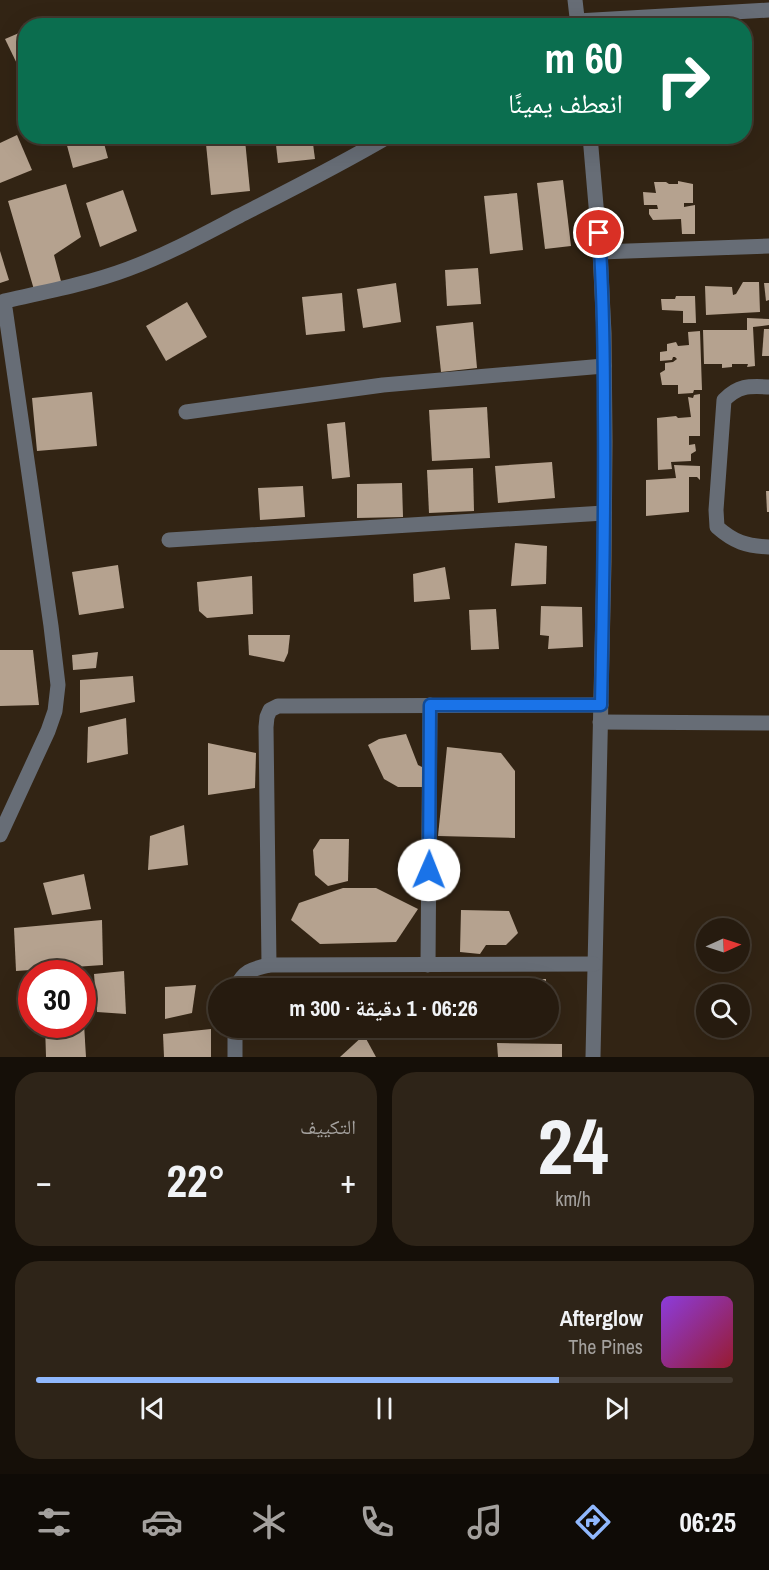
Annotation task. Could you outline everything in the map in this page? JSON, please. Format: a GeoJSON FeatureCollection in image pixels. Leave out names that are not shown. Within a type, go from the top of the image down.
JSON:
{"type":"FeatureCollection","features":[{"type":"Feature","properties":{"kind":"street"},"geometry":{"type":"LineString","coordinates":[[574,18],[575,0]]}},
{"type":"Feature","properties":{"kind":"street"},"geometry":{"type":"LineString","coordinates":[[658,18],[769,10]]}},
{"type":"Feature","properties":{"kind":"street"},"geometry":{"type":"LineString","coordinates":[[0,835],[48,732],[55,711],[58,686],[50,614],[2,301],[127,270],[177,248],[376,144]]}},
{"type":"Feature","properties":{"kind":"street"},"geometry":{"type":"LineString","coordinates":[[591,144],[600,252],[604,366],[601,705],[593,1057]]}},
{"type":"Feature","properties":{"kind":"street"},"geometry":{"type":"LineString","coordinates":[[600,252],[769,246]]}},
{"type":"Feature","properties":{"kind":"street"},"geometry":{"type":"LineString","coordinates":[[186,412],[383,385],[604,366]]}},
{"type":"Feature","properties":{"kind":"street"},"geometry":{"type":"LineString","coordinates":[[769,387],[753,386],[734,390],[724,400],[716,510],[717,527],[728,536],[741,544],[769,547]]}},
{"type":"Feature","properties":{"kind":"street"},"geometry":{"type":"LineString","coordinates":[[169,540],[604,513]]}},
{"type":"Feature","properties":{"kind":"street"},"geometry":{"type":"LineString","coordinates":[[428,965],[430,705]]}},
{"type":"Feature","properties":{"kind":"street"},"geometry":{"type":"LineString","coordinates":[[269,966],[266,727],[270,710],[278,706],[601,705]]}},
{"type":"Feature","properties":{"kind":"street"},"geometry":{"type":"LineString","coordinates":[[600,722],[769,723]]}},
{"type":"Feature","properties":{"kind":"street"},"geometry":{"type":"LineString","coordinates":[[241,978],[254,969],[269,966],[594,964]]}},
{"type":"Feature","properties":{"kind":"street"},"geometry":{"type":"LineString","coordinates":[[235,1038],[236,1057]]}},
{"type":"Feature","properties":{"kind":"building"},"geometry":{"type":"Polygon","coordinates":[[[18,33],[18,66],[5,39],[18,33]]]}},
{"type":"Feature","properties":{"kind":"building"},"geometry":{"type":"Polygon","coordinates":[[[17,135],[18,144],[21,144],[32,170],[0,183],[0,143],[17,135]]]}},
{"type":"Feature","properties":{"kind":"building"},"geometry":{"type":"Polygon","coordinates":[[[67,144],[104,144],[108,158],[73,168],[67,144]]]}},
{"type":"Feature","properties":{"kind":"building"},"geometry":{"type":"Polygon","coordinates":[[[206,144],[245,144],[250,191],[211,195],[206,144]]]}},
{"type":"Feature","properties":{"kind":"building"},"geometry":{"type":"Polygon","coordinates":[[[276,144],[313,144],[315,159],[278,163],[276,144]]]}},
{"type":"Feature","properties":{"kind":"building"},"geometry":{"type":"Polygon","coordinates":[[[563,180],[571,246],[545,249],[537,183],[563,180]]]}},
{"type":"Feature","properties":{"kind":"building"},"geometry":{"type":"Polygon","coordinates":[[[678,181],[693,184],[693,203],[684,203],[684,207],[695,205],[695,234],[682,234],[681,219],[653,220],[649,209],[658,209],[657,205],[644,205],[643,192],[656,193],[654,182],[678,184],[678,181]]]}},
{"type":"Feature","properties":{"kind":"building"},"geometry":{"type":"Polygon","coordinates":[[[66,184],[81,237],[54,255],[62,285],[35,293],[8,201],[66,184]]]}},
{"type":"Feature","properties":{"kind":"building"},"geometry":{"type":"Polygon","coordinates":[[[123,190],[137,231],[100,247],[86,203],[123,190]]]}},
{"type":"Feature","properties":{"kind":"building"},"geometry":{"type":"Polygon","coordinates":[[[517,193],[523,250],[490,254],[484,196],[517,193]]]}},
{"type":"Feature","properties":{"kind":"building"},"geometry":{"type":"Polygon","coordinates":[[[0,251],[9,280],[0,283],[0,251]]]}},
{"type":"Feature","properties":{"kind":"building"},"geometry":{"type":"Polygon","coordinates":[[[478,268],[481,304],[447,306],[445,270],[478,268]]]}},
{"type":"Feature","properties":{"kind":"building"},"geometry":{"type":"Polygon","coordinates":[[[743,282],[759,282],[760,312],[706,315],[705,286],[732,287],[733,295],[743,282]]]}},
{"type":"Feature","properties":{"kind":"building"},"geometry":{"type":"Polygon","coordinates":[[[396,283],[401,322],[363,328],[357,289],[396,283]]]}},
{"type":"Feature","properties":{"kind":"building"},"geometry":{"type":"Polygon","coordinates":[[[764,283],[769,283],[769,300],[766,301],[764,283]]]}},
{"type":"Feature","properties":{"kind":"building"},"geometry":{"type":"Polygon","coordinates":[[[342,293],[345,331],[306,335],[302,297],[342,293]]]}},
{"type":"Feature","properties":{"kind":"building"},"geometry":{"type":"Polygon","coordinates":[[[676,296],[695,296],[696,323],[683,323],[683,311],[662,310],[661,299],[675,299],[676,296]]]}},
{"type":"Feature","properties":{"kind":"building"},"geometry":{"type":"Polygon","coordinates":[[[187,302],[207,337],[166,361],[146,326],[187,302]]]}},
{"type":"Feature","properties":{"kind":"building"},"geometry":{"type":"Polygon","coordinates":[[[747,318],[769,319],[769,325],[753,327],[755,366],[732,364],[732,367],[722,368],[722,364],[704,364],[703,330],[747,330],[747,318]]]}},
{"type":"Feature","properties":{"kind":"building"},"geometry":{"type":"Polygon","coordinates":[[[473,322],[477,368],[441,372],[436,326],[473,322]]]}},
{"type":"Feature","properties":{"kind":"building"},"geometry":{"type":"Polygon","coordinates":[[[764,329],[769,329],[769,356],[762,356],[764,329]]]}},
{"type":"Feature","properties":{"kind":"building"},"geometry":{"type":"Polygon","coordinates":[[[700,331],[702,390],[678,394],[678,385],[662,385],[660,373],[665,370],[665,363],[677,359],[673,357],[672,360],[660,361],[660,352],[667,351],[667,344],[676,342],[678,346],[689,345],[688,332],[700,331]]]}},
{"type":"Feature","properties":{"kind":"building"},"geometry":{"type":"Polygon","coordinates":[[[92,392],[97,446],[37,451],[32,398],[92,392]]]}},
{"type":"Feature","properties":{"kind":"building"},"geometry":{"type":"Polygon","coordinates":[[[700,394],[700,436],[689,436],[689,445],[695,444],[696,451],[691,454],[691,461],[671,462],[672,469],[658,470],[657,418],[691,417],[688,397],[693,398],[694,395],[700,394]]]}},
{"type":"Feature","properties":{"kind":"building"},"geometry":{"type":"Polygon","coordinates":[[[487,407],[490,458],[432,461],[429,410],[487,407]]]}},
{"type":"Feature","properties":{"kind":"building"},"geometry":{"type":"Polygon","coordinates":[[[345,422],[350,477],[332,479],[327,424],[345,422]]]}},
{"type":"Feature","properties":{"kind":"building"},"geometry":{"type":"Polygon","coordinates":[[[552,462],[555,498],[498,503],[495,466],[552,462]]]}},
{"type":"Feature","properties":{"kind":"building"},"geometry":{"type":"Polygon","coordinates":[[[674,465],[700,466],[700,480],[697,477],[689,477],[689,512],[646,516],[646,480],[676,478],[674,465]]]}},
{"type":"Feature","properties":{"kind":"building"},"geometry":{"type":"Polygon","coordinates":[[[473,468],[474,511],[429,513],[427,470],[473,468]]]}},
{"type":"Feature","properties":{"kind":"building"},"geometry":{"type":"Polygon","coordinates":[[[402,483],[403,517],[357,518],[357,484],[402,483]]]}},
{"type":"Feature","properties":{"kind":"building"},"geometry":{"type":"Polygon","coordinates":[[[303,486],[305,517],[260,520],[258,488],[303,486]]]}},
{"type":"Feature","properties":{"kind":"building"},"geometry":{"type":"Polygon","coordinates":[[[766,491],[769,491],[769,512],[767,512],[766,491]]]}},
{"type":"Feature","properties":{"kind":"building"},"geometry":{"type":"Polygon","coordinates":[[[515,543],[547,546],[546,584],[511,586],[515,543]]]}},
{"type":"Feature","properties":{"kind":"building"},"geometry":{"type":"Polygon","coordinates":[[[118,565],[124,608],[79,615],[72,572],[118,565]]]}},
{"type":"Feature","properties":{"kind":"building"},"geometry":{"type":"Polygon","coordinates":[[[445,567],[450,599],[414,602],[413,574],[445,567]]]}},
{"type":"Feature","properties":{"kind":"building"},"geometry":{"type":"Polygon","coordinates":[[[252,576],[253,614],[207,618],[199,611],[197,582],[252,576]]]}},
{"type":"Feature","properties":{"kind":"building"},"geometry":{"type":"Polygon","coordinates":[[[541,606],[582,607],[583,647],[548,649],[549,636],[540,635],[541,606]]]}},
{"type":"Feature","properties":{"kind":"building"},"geometry":{"type":"Polygon","coordinates":[[[496,609],[499,649],[471,650],[469,610],[496,609]]]}},
{"type":"Feature","properties":{"kind":"building"},"geometry":{"type":"Polygon","coordinates":[[[248,635],[290,635],[288,653],[284,662],[249,655],[248,635]]]}},
{"type":"Feature","properties":{"kind":"building"},"geometry":{"type":"Polygon","coordinates":[[[0,650],[33,650],[39,705],[0,706],[0,650]]]}},
{"type":"Feature","properties":{"kind":"building"},"geometry":{"type":"Polygon","coordinates":[[[98,652],[96,668],[73,670],[72,655],[98,652]]]}},
{"type":"Feature","properties":{"kind":"building"},"geometry":{"type":"Polygon","coordinates":[[[133,676],[135,702],[80,713],[80,680],[133,676]]]}},
{"type":"Feature","properties":{"kind":"building"},"geometry":{"type":"Polygon","coordinates":[[[126,718],[128,754],[87,763],[88,727],[126,718]]]}},
{"type":"Feature","properties":{"kind":"building"},"geometry":{"type":"Polygon","coordinates":[[[406,734],[418,765],[426,769],[426,787],[398,787],[384,779],[368,745],[379,739],[406,734]]]}},
{"type":"Feature","properties":{"kind":"building"},"geometry":{"type":"Polygon","coordinates":[[[208,743],[256,753],[255,788],[208,795],[208,743]]]}},
{"type":"Feature","properties":{"kind":"building"},"geometry":{"type":"Polygon","coordinates":[[[447,747],[501,753],[515,771],[515,838],[438,836],[447,747]]]}},
{"type":"Feature","properties":{"kind":"building"},"geometry":{"type":"Polygon","coordinates":[[[184,825],[188,865],[148,870],[150,836],[184,825]]]}},
{"type":"Feature","properties":{"kind":"building"},"geometry":{"type":"Polygon","coordinates":[[[320,839],[349,839],[348,881],[328,886],[315,875],[313,850],[320,839]]]}},
{"type":"Feature","properties":{"kind":"building"},"geometry":{"type":"Polygon","coordinates":[[[84,874],[91,909],[52,915],[43,883],[84,874]]]}},
{"type":"Feature","properties":{"kind":"building"},"geometry":{"type":"Polygon","coordinates":[[[343,888],[376,888],[418,909],[396,942],[320,944],[291,920],[299,903],[343,888]]]}},
{"type":"Feature","properties":{"kind":"building"},"geometry":{"type":"Polygon","coordinates":[[[461,910],[509,911],[518,933],[506,945],[486,945],[480,954],[460,952],[461,910]]]}},
{"type":"Feature","properties":{"kind":"building"},"geometry":{"type":"Polygon","coordinates":[[[102,920],[103,965],[96,965],[96,960],[18,960],[18,971],[16,971],[14,928],[102,920]]]}},
{"type":"Feature","properties":{"kind":"building"},"geometry":{"type":"Polygon","coordinates":[[[124,971],[126,1014],[97,1012],[96,974],[124,971]]]}},
{"type":"Feature","properties":{"kind":"building"},"geometry":{"type":"Polygon","coordinates":[[[196,985],[192,1013],[165,1019],[165,987],[196,985]]]}},
{"type":"Feature","properties":{"kind":"building"},"geometry":{"type":"Polygon","coordinates":[[[208,1029],[208,1038],[211,1038],[211,1057],[164,1057],[163,1034],[208,1029]]]}},
{"type":"Feature","properties":{"kind":"building"},"geometry":{"type":"Polygon","coordinates":[[[45,1038],[85,1038],[86,1057],[46,1057],[45,1038]]]}},
{"type":"Feature","properties":{"kind":"building"},"geometry":{"type":"Polygon","coordinates":[[[361,1038],[366,1038],[376,1057],[340,1057],[361,1038]]]}},
{"type":"Feature","properties":{"kind":"building"},"geometry":{"type":"Polygon","coordinates":[[[497,1043],[562,1044],[562,1057],[498,1057],[497,1043]]]}},
{"type":"Feature","properties":{"kind":"route"},"geometry":{"type":"LineString","coordinates":[[429,870],[430,705],[601,705],[605,441],[604,333],[599,233]]}}]}
